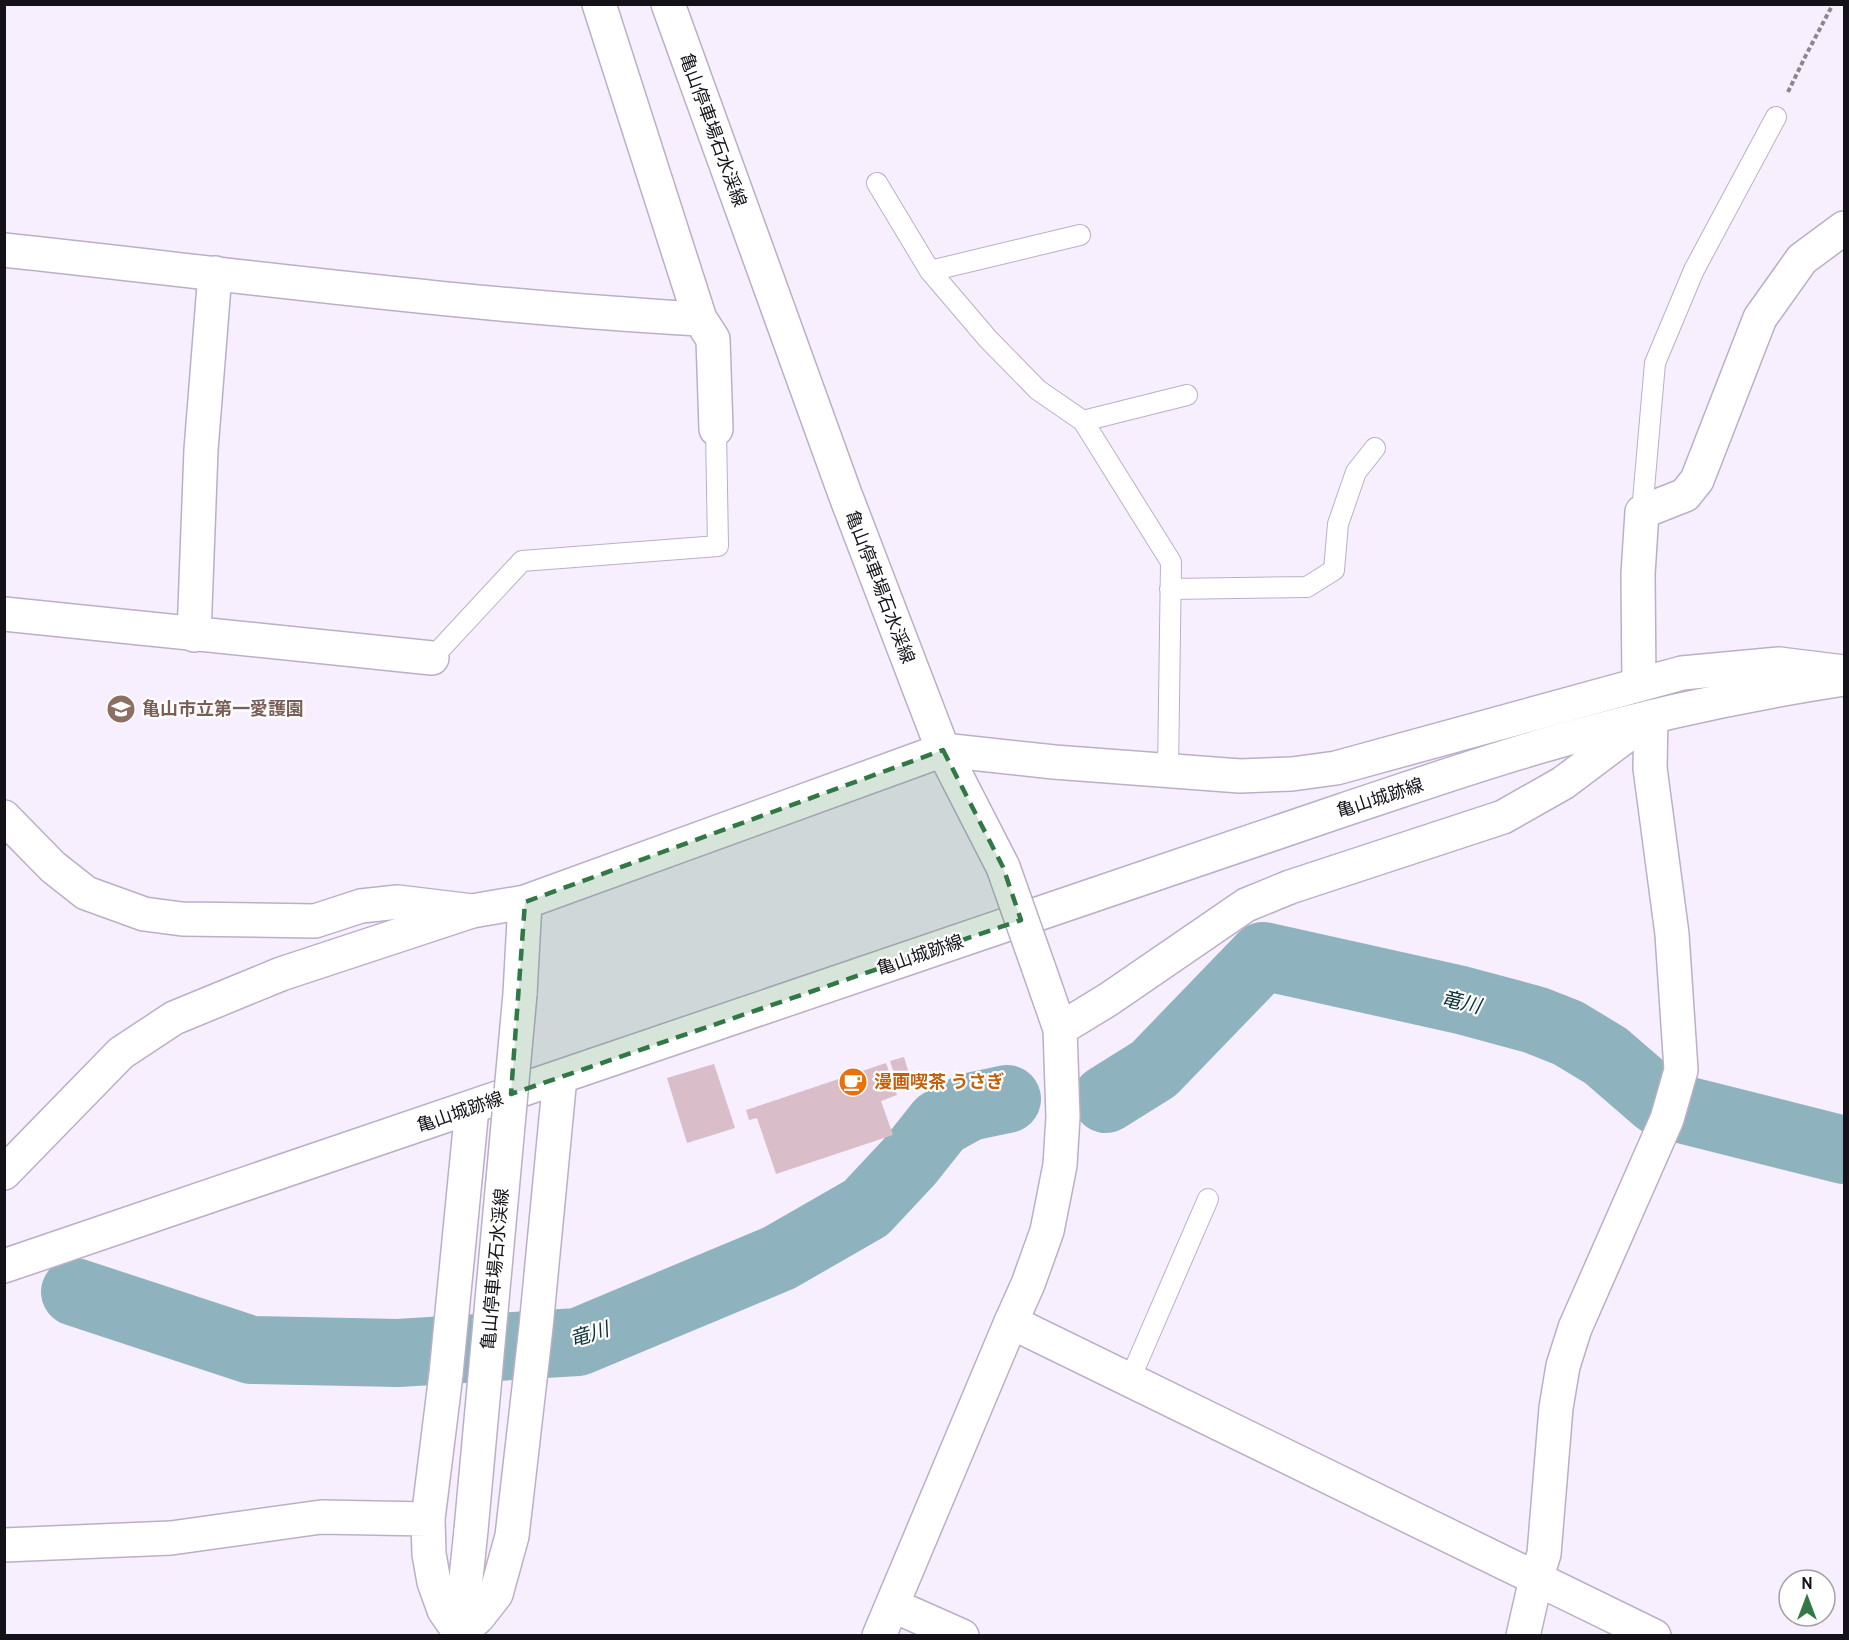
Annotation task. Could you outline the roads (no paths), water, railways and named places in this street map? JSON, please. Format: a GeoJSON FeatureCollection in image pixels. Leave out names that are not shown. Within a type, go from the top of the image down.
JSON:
{"type":"FeatureCollection","features":[{"type":"Feature","properties":{"kind":"street"},"geometry":{"type":"LineString","coordinates":[[599,4],[700,319],[713,339],[716,429]]}},
{"type":"Feature","properties":{"kind":"street","name":"亀山停車場石水渓線"},"geometry":{"type":"LineString","coordinates":[[668,4],[845,494],[943,750],[1003,867],[1060,1029],[1063,1117],[1060,1165],[1047,1231],[1028,1284],[879,1635]]}},
{"type":"Feature","properties":{"kind":"street"},"geometry":{"type":"LineString","coordinates":[[1639,684],[1638,574],[1642,512],[1684,495],[1696,480],[1760,318],[1802,259],[1845,228]]}},
{"type":"Feature","properties":{"kind":"street"},"geometry":{"type":"LineString","coordinates":[[4,250],[459,301],[585,313],[700,319]]}},
{"type":"Feature","properties":{"kind":"street"},"geometry":{"type":"LineString","coordinates":[[194,635],[201,450],[215,273]]}},
{"type":"Feature","properties":{"kind":"street"},"geometry":{"type":"LineString","coordinates":[[4,614],[432,658]]}},
{"type":"Feature","properties":{"kind":"street"},"geometry":{"type":"LineString","coordinates":[[4,1173],[121,1053],[174,1018],[280,974],[472,911],[525,902],[943,750],[1240,776],[1292,774],[1336,768],[1682,673],[1779,664],[1845,672]]}},
{"type":"Feature","properties":{"kind":"street","name":"亀山城跡線"},"geometry":{"type":"LineString","coordinates":[[4,1266],[1354,807],[1561,740],[1721,700],[1845,679]]}},
{"type":"Feature","properties":{"kind":"street"},"geometry":{"type":"LineString","coordinates":[[1060,1029],[1109,999],[1246,905],[1290,887],[1503,817],[1563,783],[1651,717]]}},
{"type":"Feature","properties":{"kind":"street"},"geometry":{"type":"LineString","coordinates":[[1523,1635],[1544,1554],[1556,1408],[1563,1366],[1575,1328],[1667,1119],[1681,1070],[1672,934],[1650,768],[1651,717]]}},
{"type":"Feature","properties":{"kind":"street"},"geometry":{"type":"LineString","coordinates":[[4,817],[53,867],[86,893],[144,914],[182,919],[315,921],[361,906],[398,902],[472,911]]}},
{"type":"Feature","properties":{"kind":"street","name":"亀山停車場石水渓線"},"geometry":{"type":"LineString","coordinates":[[460,1634],[520,994],[525,902]]}},
{"type":"Feature","properties":{"kind":"street"},"geometry":{"type":"LineString","coordinates":[[472,1108],[446,1374],[428,1519],[429,1554],[434,1582],[444,1610],[460,1634],[478,1617],[496,1594],[512,1536],[536,1327],[560,1077]]}},
{"type":"Feature","properties":{"kind":"street"},"geometry":{"type":"LineString","coordinates":[[1011,1322],[1654,1635]]}},
{"type":"Feature","properties":{"kind":"street"},"geometry":{"type":"LineString","coordinates":[[4,1545],[171,1538],[321,1517],[428,1519]]}},
{"type":"Feature","properties":{"kind":"street"},"geometry":{"type":"LineString","coordinates":[[892,1605],[962,1635]]}},
{"type":"Feature","properties":{"kind":"lane"},"geometry":{"type":"LineString","coordinates":[[1642,512],[1655,363],[1694,270],[1776,117]]}},
{"type":"Feature","properties":{"kind":"lane"},"geometry":{"type":"LineString","coordinates":[[877,183],[930,271],[988,339],[1038,390],[1083,421],[1171,562],[1168,771]]}},
{"type":"Feature","properties":{"kind":"lane"},"geometry":{"type":"LineString","coordinates":[[930,271],[1080,235]]}},
{"type":"Feature","properties":{"kind":"lane"},"geometry":{"type":"LineString","coordinates":[[1083,421],[1187,395]]}},
{"type":"Feature","properties":{"kind":"lane"},"geometry":{"type":"LineString","coordinates":[[432,658],[522,561],[718,546],[716,429]]}},
{"type":"Feature","properties":{"kind":"lane"},"geometry":{"type":"LineString","coordinates":[[1170,589],[1307,587],[1334,570],[1338,524],[1356,472],[1375,448]]}},
{"type":"Feature","properties":{"kind":"lane"},"geometry":{"type":"LineString","coordinates":[[1130,1379],[1208,1199]]}},
{"type":"Feature","properties":{"kind":"waterway","name":"竜川"},"geometry":{"type":"LineString","coordinates":[[1106,1099],[1154,1069],[1263,956],[1461,1000],[1535,1020],[1568,1033],[1606,1056],[1658,1101],[1685,1110],[1844,1150]]}},
{"type":"Feature","properties":{"kind":"waterway","name":"竜川"},"geometry":{"type":"LineString","coordinates":[[75,1292],[251,1350],[398,1353],[578,1342],[779,1258],[866,1208],[909,1162],[940,1123],[969,1107],[1007,1099]]}},
{"type":"Feature","properties":{"kind":"place","name":"亀山市立第一愛護園"},"geometry":{"type":"Point","coordinates":[121,709]}},
{"type":"Feature","properties":{"kind":"place","name":"漫画喫茶 うさぎ"},"geometry":{"type":"Point","coordinates":[853,1082]}}]}
